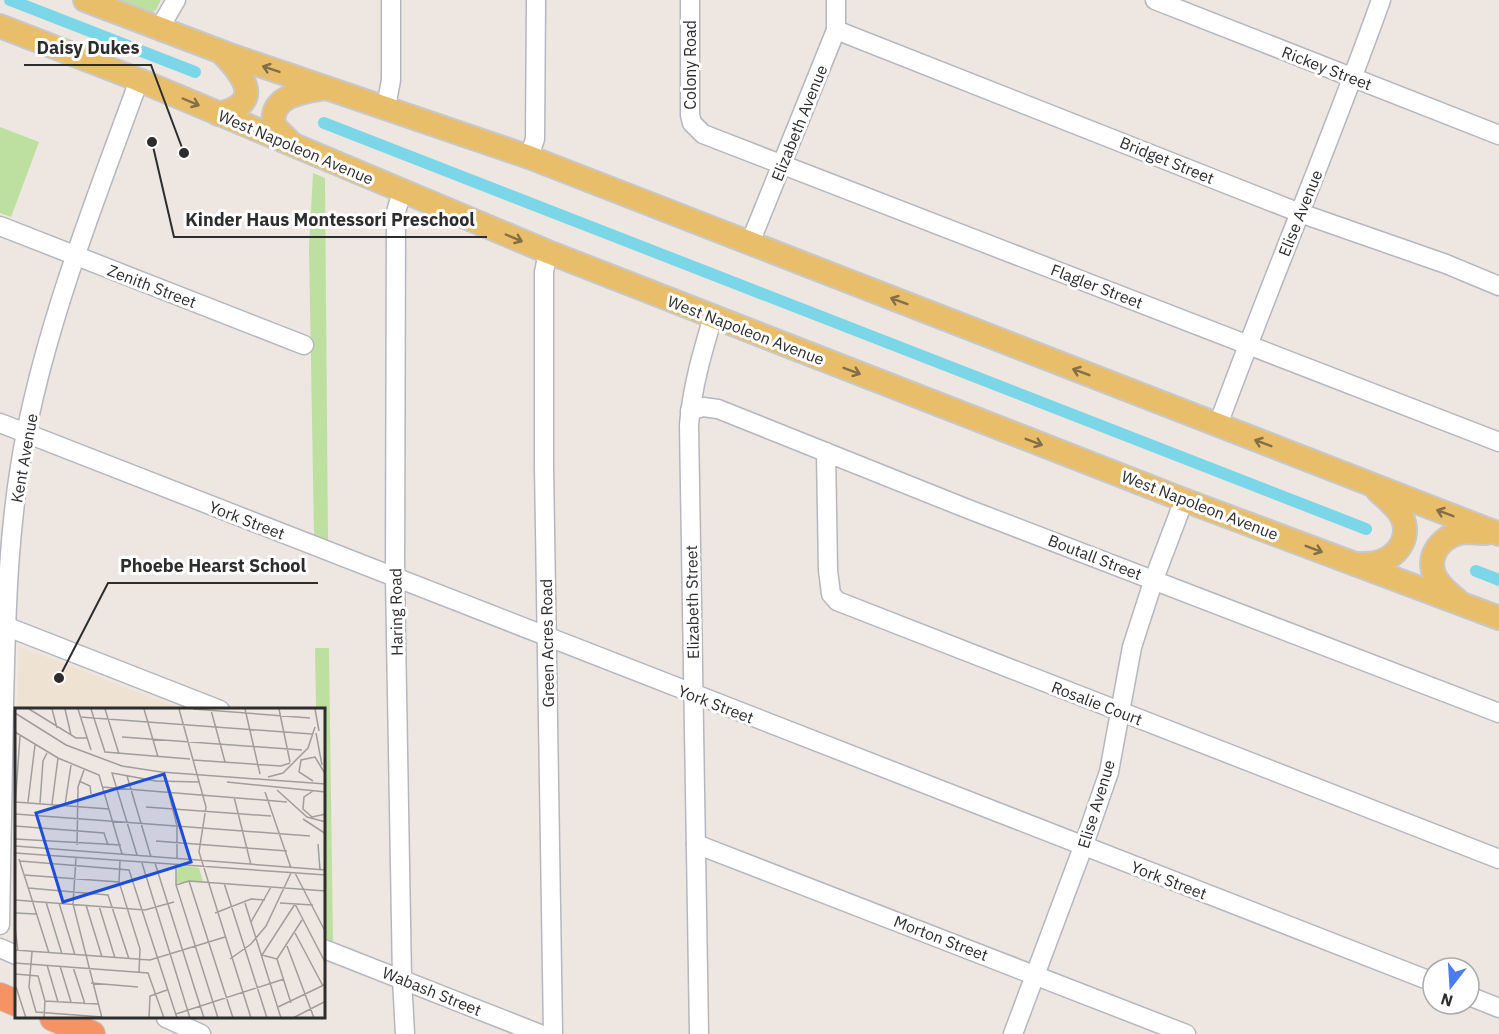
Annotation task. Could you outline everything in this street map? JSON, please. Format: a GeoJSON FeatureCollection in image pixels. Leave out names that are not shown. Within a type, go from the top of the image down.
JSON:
{"type":"FeatureCollection","features":[{"type":"Feature","properties":{"kind":"highway"},"geometry":{"type":"LineString","coordinates":[[0,996],[15,1003]]}},
{"type":"Feature","properties":{"kind":"highway"},"geometry":{"type":"LineString","coordinates":[[58,1019],[92,1034]]}},
{"type":"Feature","properties":{"kind":"main road"},"geometry":{"type":"LineString","coordinates":[[85,0],[159,30],[529,157],[1499,534]]}},
{"type":"Feature","properties":{"kind":"main road","name":"West Napoleon Avenue"},"geometry":{"type":"LineString","coordinates":[[0,26],[139,80],[548,252],[1184,500],[1499,618]]}},
{"type":"Feature","properties":{"kind":"main road"},"geometry":{"type":"LineString","coordinates":[[219,114],[232,111],[239,106],[245,99],[247,90],[244,79],[220,51]]}},
{"type":"Feature","properties":{"kind":"main road"},"geometry":{"type":"LineString","coordinates":[[294,146],[274,126],[275,111],[280,102],[289,96],[327,87]]}},
{"type":"Feature","properties":{"kind":"main road"},"geometry":{"type":"LineString","coordinates":[[1354,564],[1375,563],[1388,558],[1403,544],[1405,535],[1405,523],[1401,514],[1370,484]]}},
{"type":"Feature","properties":{"kind":"main road"},"geometry":{"type":"LineString","coordinates":[[1462,604],[1438,581],[1433,571],[1432,560],[1435,550],[1442,541],[1452,535],[1465,532],[1499,534]]}},
{"type":"Feature","properties":{"kind":"street"},"geometry":{"type":"LineString","coordinates":[[159,30],[176,0]]}},
{"type":"Feature","properties":{"kind":"street"},"geometry":{"type":"LineString","coordinates":[[386,107],[391,81],[391,0]]}},
{"type":"Feature","properties":{"kind":"street"},"geometry":{"type":"LineString","coordinates":[[529,157],[535,139],[536,0]]}},
{"type":"Feature","properties":{"kind":"street","name":"Colony Road"},"geometry":{"type":"LineString","coordinates":[[690,0],[690,115],[695,128]]}},
{"type":"Feature","properties":{"kind":"street","name":"Elizabeth Avenue"},"geometry":{"type":"LineString","coordinates":[[750,243],[836,30],[836,0]]}},
{"type":"Feature","properties":{"kind":"street","name":"Rickey Street"},"geometry":{"type":"LineString","coordinates":[[1155,0],[1499,135]]}},
{"type":"Feature","properties":{"kind":"street","name":"Elise Avenue"},"geometry":{"type":"LineString","coordinates":[[1218,425],[1382,0]]}},
{"type":"Feature","properties":{"kind":"street","name":"Bridget Street"},"geometry":{"type":"LineString","coordinates":[[836,30],[1300,213],[1446,264],[1499,286]]}},
{"type":"Feature","properties":{"kind":"street","name":"Kent Avenue"},"geometry":{"type":"LineString","coordinates":[[0,925],[6,825],[3,625],[12,531],[26,433],[52,331],[75,255],[139,80]]}},
{"type":"Feature","properties":{"kind":"street","name":"Flagler Street"},"geometry":{"type":"LineString","coordinates":[[695,128],[703,134],[781,165],[1499,442]]}},
{"type":"Feature","properties":{"kind":"street","name":"Haring Road"},"geometry":{"type":"LineString","coordinates":[[402,191],[396,212],[395,578],[402,980],[405,1034]]}},
{"type":"Feature","properties":{"kind":"street","name":"Zenith Street"},"geometry":{"type":"LineString","coordinates":[[0,226],[304,345]]}},
{"type":"Feature","properties":{"kind":"street","name":"Green Acres Road"},"geometry":{"type":"LineString","coordinates":[[548,252],[544,272],[553,1034]]}},
{"type":"Feature","properties":{"kind":"street","name":"Elizabeth Street"},"geometry":{"type":"LineString","coordinates":[[699,1034],[690,411],[696,375],[713,317]]}},
{"type":"Feature","properties":{"kind":"street","name":"Boutall Street"},"geometry":{"type":"LineString","coordinates":[[690,411],[704,407],[718,409],[968,509],[1499,713]]}},
{"type":"Feature","properties":{"kind":"street","name":"York Street"},"geometry":{"type":"LineString","coordinates":[[0,423],[1421,977]]}},
{"type":"Feature","properties":{"kind":"street","name":"Rosalie Court"},"geometry":{"type":"LineString","coordinates":[[826,452],[828,570],[831,594],[837,601],[1499,859]]}},
{"type":"Feature","properties":{"kind":"street","name":"Elise Avenue"},"geometry":{"type":"LineString","coordinates":[[1013,1034],[1109,771],[1132,647],[1154,579],[1184,500]]}},
{"type":"Feature","properties":{"kind":"street"},"geometry":{"type":"LineString","coordinates":[[3,625],[215,708]]}},
{"type":"Feature","properties":{"kind":"street","name":"Morton Street"},"geometry":{"type":"LineString","coordinates":[[696,844],[1035,974],[1160,1029],[1185,1034]]}},
{"type":"Feature","properties":{"kind":"street"},"geometry":{"type":"LineString","coordinates":[[0,948],[15,955]]}},
{"type":"Feature","properties":{"kind":"street","name":"Wabash Street"},"geometry":{"type":"LineString","coordinates":[[326,950],[540,1034]]}},
{"type":"Feature","properties":{"kind":"street"},"geometry":{"type":"LineString","coordinates":[[1481,1001],[1499,1008]]}},
{"type":"Feature","properties":{"kind":"street"},"geometry":{"type":"LineString","coordinates":[[170,1019],[201,1034]]}},
{"type":"Feature","properties":{"kind":"shaded area"},"geometry":{"type":"Polygon","coordinates":[[[18,646],[179,708],[17,708],[18,646]]]}},
{"type":"Feature","properties":{"kind":"green space"},"geometry":{"type":"Polygon","coordinates":[[[117,0],[161,0],[156,10],[151,13],[117,0]]]}},
{"type":"Feature","properties":{"kind":"green space"},"geometry":{"type":"Polygon","coordinates":[[[0,127],[39,142],[11,217],[0,213],[0,127]]]}},
{"type":"Feature","properties":{"kind":"green space"},"geometry":{"type":"Polygon","coordinates":[[[313,173],[325,178],[328,540],[314,535],[309,247],[313,173]]]}},
{"type":"Feature","properties":{"kind":"green space"},"geometry":{"type":"Polygon","coordinates":[[[315,648],[329,648],[333,942],[326,938],[326,708],[316,708],[315,648]]]}},
{"type":"Feature","properties":{"kind":"waterway"},"geometry":{"type":"LineString","coordinates":[[10,0],[195,72]]}},
{"type":"Feature","properties":{"kind":"waterway"},"geometry":{"type":"LineString","coordinates":[[324,123],[1366,529]]}},
{"type":"Feature","properties":{"kind":"waterway"},"geometry":{"type":"LineString","coordinates":[[1476,571],[1499,580]]}},
{"type":"Feature","properties":{"kind":"place","name":"Kinder Haus Montessori Preschool"},"geometry":{"type":"Point","coordinates":[152,142]}},
{"type":"Feature","properties":{"kind":"place","name":"Daisy Dukes"},"geometry":{"type":"Point","coordinates":[184,153]}},
{"type":"Feature","properties":{"kind":"place","name":"Phoebe Hearst School"},"geometry":{"type":"Point","coordinates":[59,678]}}]}
